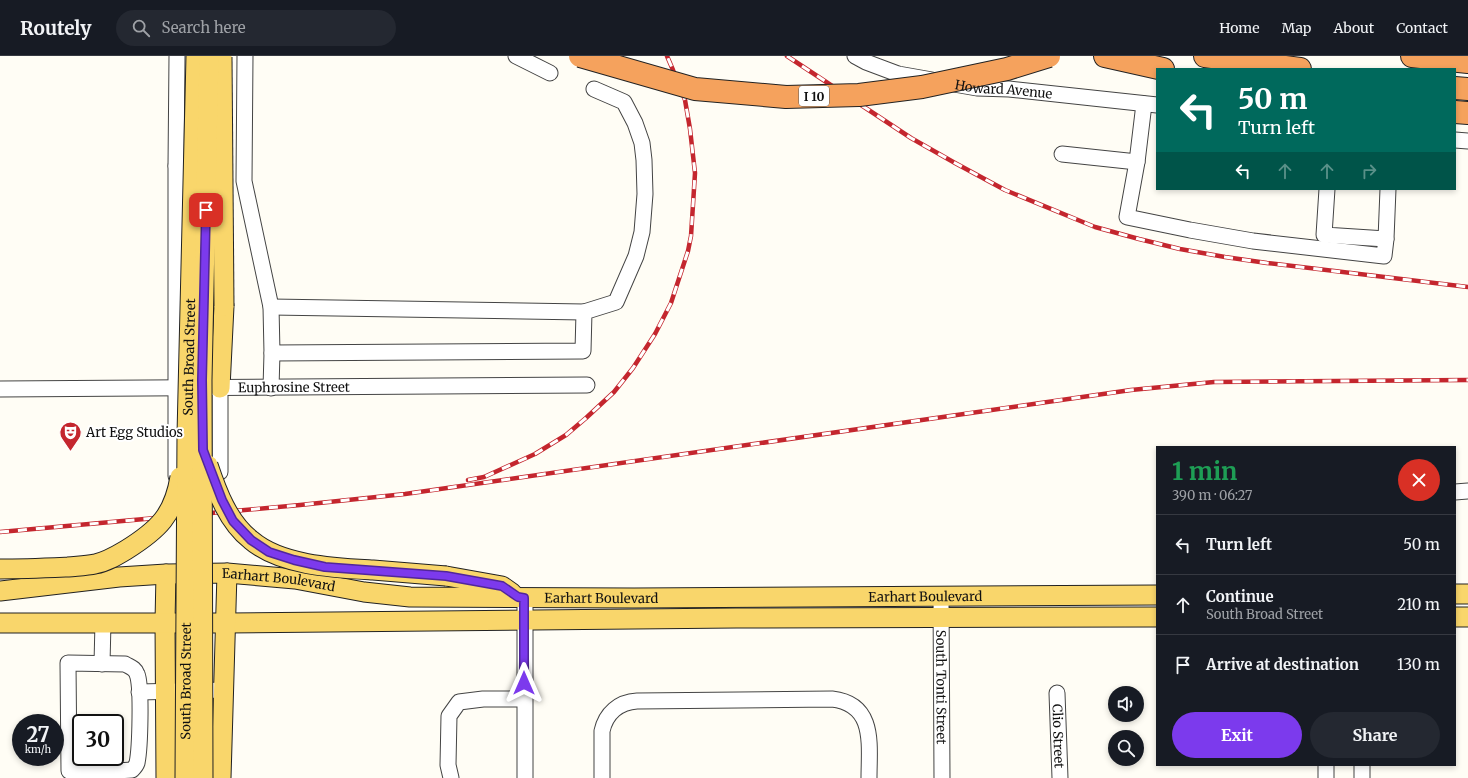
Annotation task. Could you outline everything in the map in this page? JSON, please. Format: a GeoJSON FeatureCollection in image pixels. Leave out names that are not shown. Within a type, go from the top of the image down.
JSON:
{"type":"FeatureCollection","features":[{"type":"Feature","properties":{"kind":"highway","name":"I 10"},"geometry":{"type":"LineString","coordinates":[[580,56],[695,89],[786,97],[859,95],[922,87],[1007,69],[1049,56]]}},
{"type":"Feature","properties":{"kind":"highway"},"geometry":{"type":"LineString","coordinates":[[1105,56],[1159,68]]}},
{"type":"Feature","properties":{"kind":"highway"},"geometry":{"type":"LineString","coordinates":[[1205,56],[1293,68]]}},
{"type":"Feature","properties":{"kind":"highway"},"geometry":{"type":"LineString","coordinates":[[1412,56],[1468,62]]}},
{"type":"Feature","properties":{"kind":"highway"},"geometry":{"type":"LineString","coordinates":[[1456,88],[1468,89]]}},
{"type":"Feature","properties":{"kind":"highway"},"geometry":{"type":"LineString","coordinates":[[1456,112],[1468,113]]}},
{"type":"Feature","properties":{"kind":"main road","name":"South Broad Street"},"geometry":{"type":"LineString","coordinates":[[185,778],[187,434],[196,56]]}},
{"type":"Feature","properties":{"kind":"main road","name":"South Broad Street"},"geometry":{"type":"LineString","coordinates":[[203,778],[202,380],[210,56]]}},
{"type":"Feature","properties":{"kind":"main road"},"geometry":{"type":"LineString","coordinates":[[220,388],[224,306],[222,56]]}},
{"type":"Feature","properties":{"kind":"main road"},"geometry":{"type":"LineString","coordinates":[[0,569],[55,568],[94,564],[114,557],[140,541],[158,526],[169,512],[175,499],[187,434]]}},
{"type":"Feature","properties":{"kind":"main road"},"geometry":{"type":"LineString","coordinates":[[203,450],[222,500],[233,521],[251,540],[269,552],[294,560],[325,567],[446,576],[502,586],[521,597]]}},
{"type":"Feature","properties":{"kind":"main road"},"geometry":{"type":"LineString","coordinates":[[221,778],[227,623],[227,573]]}},
{"type":"Feature","properties":{"kind":"main road","name":"Earhart Boulevard"},"geometry":{"type":"LineString","coordinates":[[0,591],[119,577],[166,574],[227,573],[295,579],[364,592],[410,597],[1149,595]]}},
{"type":"Feature","properties":{"kind":"main road"},"geometry":{"type":"LineString","coordinates":[[166,574],[164,622],[166,778]]}},
{"type":"Feature","properties":{"kind":"main road"},"geometry":{"type":"LineString","coordinates":[[1456,594],[1468,594]]}},
{"type":"Feature","properties":{"kind":"main road"},"geometry":{"type":"LineString","coordinates":[[1149,595],[1149,617]]}},
{"type":"Feature","properties":{"kind":"main road"},"geometry":{"type":"LineString","coordinates":[[736,618],[737,597]]}},
{"type":"Feature","properties":{"kind":"main road","name":"Earhart Boulevard"},"geometry":{"type":"LineString","coordinates":[[0,623],[1149,617]]}},
{"type":"Feature","properties":{"kind":"main road"},"geometry":{"type":"LineString","coordinates":[[1456,617],[1468,617]]}},
{"type":"Feature","properties":{"kind":"street"},"geometry":{"type":"LineString","coordinates":[[177,56],[176,476],[220,472],[220,388]]}},
{"type":"Feature","properties":{"kind":"street"},"geometry":{"type":"LineString","coordinates":[[194,475],[194,388],[202,56]]}},
{"type":"Feature","properties":{"kind":"street"},"geometry":{"type":"LineString","coordinates":[[245,56],[244,181],[271,307],[271,388]]}},
{"type":"Feature","properties":{"kind":"street"},"geometry":{"type":"LineString","coordinates":[[516,56],[550,73]]}},
{"type":"Feature","properties":{"kind":"street","name":"Howard Avenue"},"geometry":{"type":"LineString","coordinates":[[855,56],[866,62],[898,74],[977,88],[1009,89],[1151,105]]}},
{"type":"Feature","properties":{"kind":"street"},"geometry":{"type":"LineString","coordinates":[[271,307],[584,312],[616,302],[636,256],[642,232],[645,194],[644,160],[642,143],[635,123],[624,102],[594,89]]}},
{"type":"Feature","properties":{"kind":"street"},"geometry":{"type":"LineString","coordinates":[[1151,105],[1127,217],[1253,241],[1384,256],[1388,190]]}},
{"type":"Feature","properties":{"kind":"street"},"geometry":{"type":"LineString","coordinates":[[1456,140],[1468,141]]}},
{"type":"Feature","properties":{"kind":"street"},"geometry":{"type":"LineString","coordinates":[[1062,154],[1138,162]]}},
{"type":"Feature","properties":{"kind":"street"},"geometry":{"type":"LineString","coordinates":[[176,166],[200,166],[244,181]]}},
{"type":"Feature","properties":{"kind":"street"},"geometry":{"type":"LineString","coordinates":[[1327,190],[1324,235],[1386,239]]}},
{"type":"Feature","properties":{"kind":"street"},"geometry":{"type":"LineString","coordinates":[[272,353],[583,352],[584,312]]}},
{"type":"Feature","properties":{"kind":"street","name":"Euphrosine Street"},"geometry":{"type":"LineString","coordinates":[[0,389],[587,386]]}},
{"type":"Feature","properties":{"kind":"street"},"geometry":{"type":"LineString","coordinates":[[1456,492],[1468,490]]}},
{"type":"Feature","properties":{"kind":"street","name":"South Tonti Street"},"geometry":{"type":"LineString","coordinates":[[941,596],[942,778]]}},
{"type":"Feature","properties":{"kind":"street"},"geometry":{"type":"LineString","coordinates":[[521,597],[524,620],[525,778]]}},
{"type":"Feature","properties":{"kind":"street"},"geometry":{"type":"LineString","coordinates":[[102,664],[103,622]]}},
{"type":"Feature","properties":{"kind":"street"},"geometry":{"type":"LineString","coordinates":[[66,663],[102,664],[121,664],[132,667],[136,672],[139,692],[139,732],[136,764],[132,770],[102,775],[67,771],[66,663]]}},
{"type":"Feature","properties":{"kind":"street"},"geometry":{"type":"LineString","coordinates":[[139,692],[225,690]]}},
{"type":"Feature","properties":{"kind":"street","name":"Clio Street"},"geometry":{"type":"LineString","coordinates":[[1057,693],[1060,778]]}},
{"type":"Feature","properties":{"kind":"street"},"geometry":{"type":"LineString","coordinates":[[451,778],[448,765],[449,716],[459,702],[483,699],[524,699]]}},
{"type":"Feature","properties":{"kind":"street"},"geometry":{"type":"LineString","coordinates":[[602,778],[602,731],[611,713],[620,705],[637,701],[832,699],[841,700],[850,704],[860,712],[865,720],[869,732],[869,778]]}},
{"type":"Feature","properties":{"kind":"street"},"geometry":{"type":"LineString","coordinates":[[1326,766],[1326,778]]}},
{"type":"Feature","properties":{"kind":"street"},"geometry":{"type":"LineString","coordinates":[[1362,766],[1362,778]]}},
{"type":"Feature","properties":{"kind":"railway"},"geometry":{"type":"LineString","coordinates":[[468,480],[484,477],[535,454],[566,435],[586,418],[614,392],[633,368],[655,334],[671,303],[688,251],[691,236],[695,173],[685,100],[667,56]]}},
{"type":"Feature","properties":{"kind":"railway"},"geometry":{"type":"LineString","coordinates":[[787,56],[911,138],[955,163],[1005,190],[1095,227],[1180,249],[1225,257],[1468,287]]}},
{"type":"Feature","properties":{"kind":"railway"},"geometry":{"type":"LineString","coordinates":[[0,532],[405,494],[1131,390],[1214,382],[1468,380]]}},
{"type":"Feature","properties":{"kind":"place","name":"Art Egg Studios"},"geometry":{"type":"Point","coordinates":[70,452]}},
{"type":"Feature","properties":{"kind":"route"},"geometry":{"type":"LineString","coordinates":[[206,210],[202,380],[203,450],[222,500],[233,521],[251,540],[269,552],[294,560],[325,567],[446,576],[502,586],[518,597],[524,598],[524,683]]}}]}
